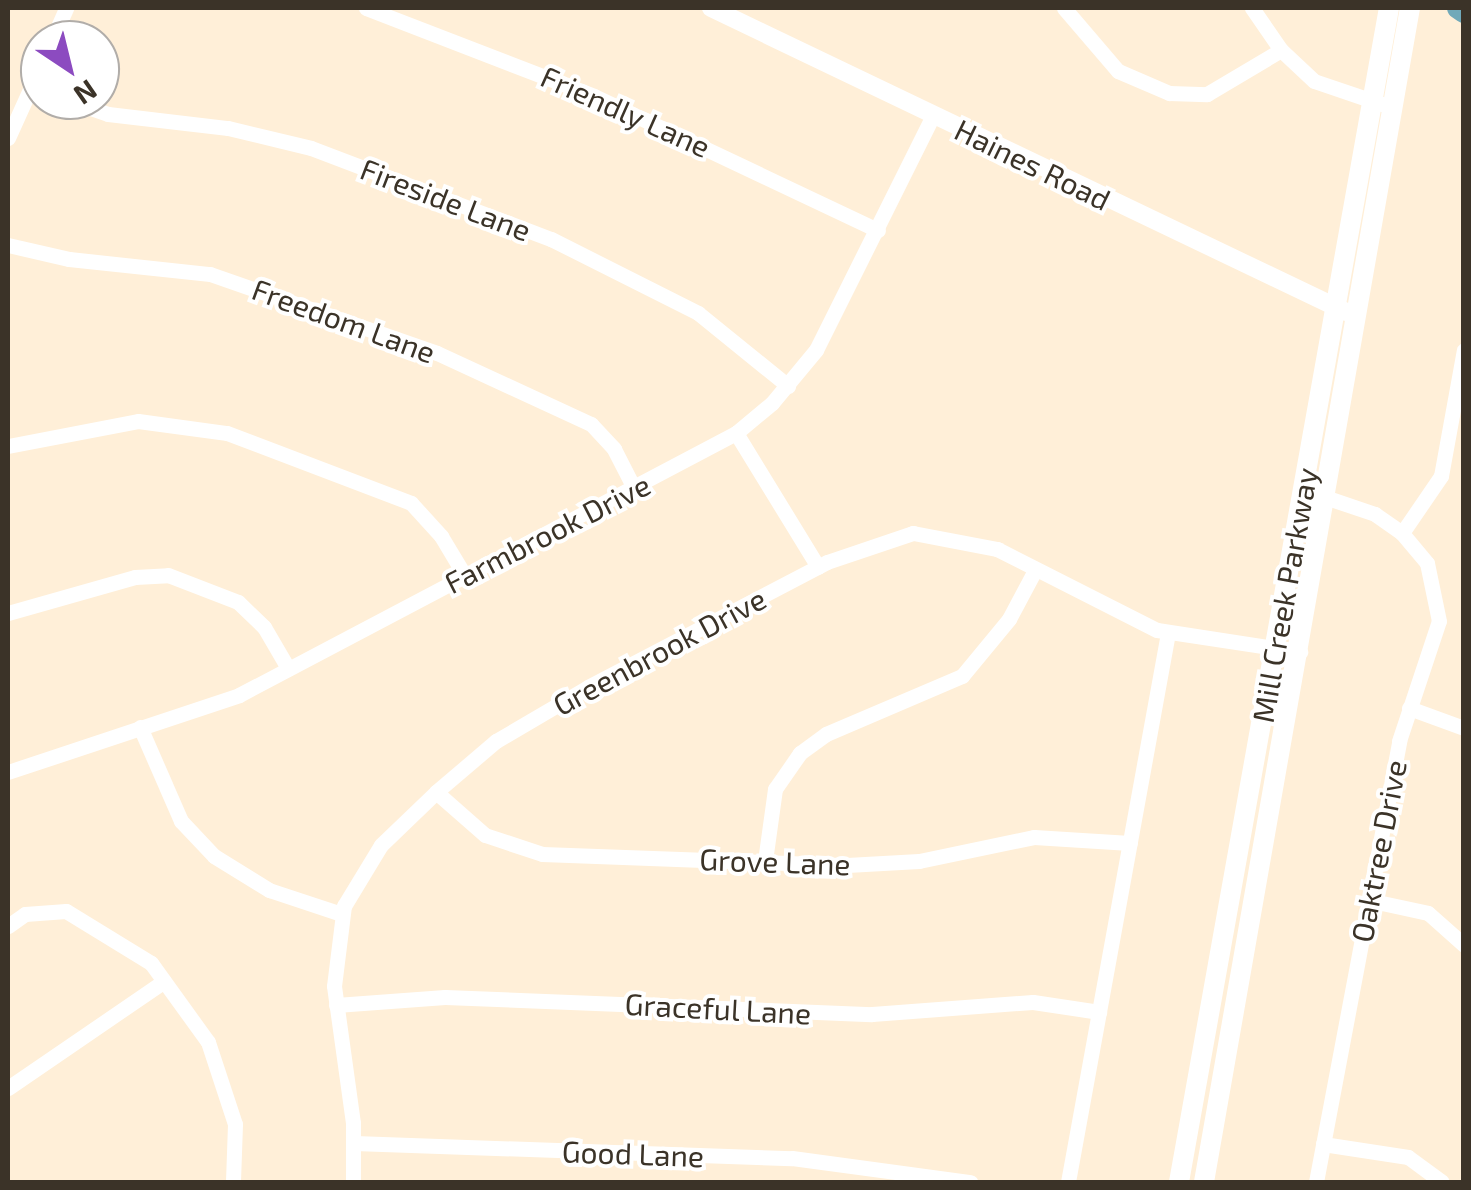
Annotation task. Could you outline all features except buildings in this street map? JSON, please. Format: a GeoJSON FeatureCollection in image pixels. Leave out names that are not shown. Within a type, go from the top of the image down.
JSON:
{"type":"FeatureCollection","features":[{"type":"Feature","properties":{"kind":"main road","name":"Mill Creek Parkway"},"geometry":{"type":"LineString","coordinates":[[1178,1182],[1389,8]]}},
{"type":"Feature","properties":{"kind":"main road","name":"Mill Creek Parkway"},"geometry":{"type":"LineString","coordinates":[[1204,1182],[1396,108],[1410,8]]}},
{"type":"Feature","properties":{"kind":"street","name":"Friendly Lane"},"geometry":{"type":"LineString","coordinates":[[366,8],[594,96],[878,230]]}},
{"type":"Feature","properties":{"kind":"street","name":"Haines Road"},"geometry":{"type":"LineString","coordinates":[[711,8],[1357,317]]}},
{"type":"Feature","properties":{"kind":"street"},"geometry":{"type":"LineString","coordinates":[[1064,8],[1118,71],[1169,93],[1206,94],[1281,50]]}},
{"type":"Feature","properties":{"kind":"street"},"geometry":{"type":"LineString","coordinates":[[1252,8],[1281,50],[1314,81],[1396,108]]}},
{"type":"Feature","properties":{"kind":"street","name":"Farmbrook Drive"},"geometry":{"type":"LineString","coordinates":[[8,772],[218,704],[736,433],[788,386],[831,326],[933,115]]}},
{"type":"Feature","properties":{"kind":"street","name":"Fireside Lane"},"geometry":{"type":"LineString","coordinates":[[120,116],[276,138],[551,239],[698,313],[788,386]]}},
{"type":"Feature","properties":{"kind":"street","name":"Freedom Lane"},"geometry":{"type":"LineString","coordinates":[[8,245],[41,255],[210,274],[437,353],[591,424],[614,449],[634,488]]}},
{"type":"Feature","properties":{"kind":"street"},"geometry":{"type":"LineString","coordinates":[[1402,533],[1441,476],[1464,350]]}},
{"type":"Feature","properties":{"kind":"street"},"geometry":{"type":"LineString","coordinates":[[8,446],[138,421],[227,433],[411,504],[441,536],[464,576]]}},
{"type":"Feature","properties":{"kind":"street"},"geometry":{"type":"LineString","coordinates":[[736,433],[818,567]]}},
{"type":"Feature","properties":{"kind":"street","name":"Oaktree Drive"},"geometry":{"type":"LineString","coordinates":[[1302,489],[1375,514],[1402,533],[1427,563],[1439,604],[1434,643],[1409,708],[1368,900],[1316,1182]]}},
{"type":"Feature","properties":{"kind":"street","name":"Greenbrook Drive"},"geometry":{"type":"LineString","coordinates":[[353,1182],[354,1143],[336,1006],[341,914],[381,845],[436,792],[536,716],[818,567],[890,536],[925,532],[978,542],[1168,633],[1300,652]]}},
{"type":"Feature","properties":{"kind":"street"},"geometry":{"type":"LineString","coordinates":[[765,862],[774,788],[800,753],[826,734],[962,676],[988,650],[1035,570]]}},
{"type":"Feature","properties":{"kind":"street"},"geometry":{"type":"LineString","coordinates":[[8,612],[135,577],[168,575],[238,602],[264,627],[288,668]]}},
{"type":"Feature","properties":{"kind":"street"},"geometry":{"type":"LineString","coordinates":[[1068,1182],[1168,633]]}},
{"type":"Feature","properties":{"kind":"street"},"geometry":{"type":"LineString","coordinates":[[1409,708],[1464,728]]}},
{"type":"Feature","properties":{"kind":"street"},"geometry":{"type":"LineString","coordinates":[[140,727],[180,820],[214,856],[252,882],[341,914]]}},
{"type":"Feature","properties":{"kind":"street","name":"Grove Lane"},"geometry":{"type":"LineString","coordinates":[[436,792],[485,835],[520,850],[896,864],[1045,836],[1130,843]]}},
{"type":"Feature","properties":{"kind":"street"},"geometry":{"type":"LineString","coordinates":[[1368,900],[1428,913],[1464,945]]}},
{"type":"Feature","properties":{"kind":"street"},"geometry":{"type":"LineString","coordinates":[[8,926],[25,914],[66,910],[102,927],[164,981],[208,1042],[235,1124],[233,1182]]}},
{"type":"Feature","properties":{"kind":"street"},"geometry":{"type":"LineString","coordinates":[[8,1088],[164,981]]}},
{"type":"Feature","properties":{"kind":"street","name":"Graceful Lane"},"geometry":{"type":"LineString","coordinates":[[336,1006],[444,996],[872,1014],[1033,1002],[1100,1012]]}},
{"type":"Feature","properties":{"kind":"street","name":"Good Lane"},"geometry":{"type":"LineString","coordinates":[[354,1143],[792,1158],[970,1182]]}},
{"type":"Feature","properties":{"kind":"street"},"geometry":{"type":"LineString","coordinates":[[1323,1144],[1408,1157],[1442,1182]]}},
{"type":"Feature","properties":{"kind":"waterway"},"geometry":{"type":"LineString","coordinates":[[1458,8],[1464,12]]}}]}
